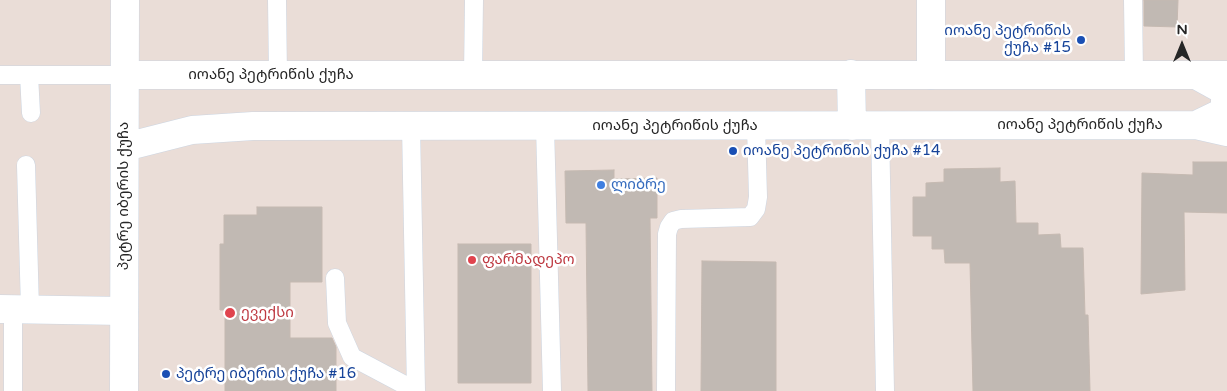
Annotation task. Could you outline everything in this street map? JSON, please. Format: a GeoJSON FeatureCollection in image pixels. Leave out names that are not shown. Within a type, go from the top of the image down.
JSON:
{"type":"FeatureCollection","features":[{"type":"Feature","properties":{"kind":"street","name":"პეტრე იბერის ქუჩა"},"geometry":{"type":"LineString","coordinates":[[124,391],[125,0]]}},
{"type":"Feature","properties":{"kind":"street"},"geometry":{"type":"LineString","coordinates":[[931,0],[931,75]]}},
{"type":"Feature","properties":{"kind":"street"},"geometry":{"type":"LineString","coordinates":[[851,74],[852,126]]}},
{"type":"Feature","properties":{"kind":"street","name":"იოანე პეტრიწის ქუჩა"},"geometry":{"type":"LineString","coordinates":[[125,75],[1227,75]]}},
{"type":"Feature","properties":{"kind":"street"},"geometry":{"type":"LineString","coordinates":[[1196,75],[1225,90],[1225,111],[1196,125]]}},
{"type":"Feature","properties":{"kind":"street","name":"იოანე პეტრიწის ქუჩა"},"geometry":{"type":"LineString","coordinates":[[125,147],[192,130],[252,126],[1196,125],[1227,132]]}},
{"type":"Feature","properties":{"kind":"street"},"geometry":{"type":"LineString","coordinates":[[14,309],[124,311]]}},
{"type":"Feature","properties":{"kind":"lane"},"geometry":{"type":"LineString","coordinates":[[277,0],[278,75]]}},
{"type":"Feature","properties":{"kind":"lane"},"geometry":{"type":"LineString","coordinates":[[473,75],[474,0]]}},
{"type":"Feature","properties":{"kind":"lane"},"geometry":{"type":"LineString","coordinates":[[1133,0],[1134,74]]}},
{"type":"Feature","properties":{"kind":"lane"},"geometry":{"type":"LineString","coordinates":[[0,75],[125,75]]}},
{"type":"Feature","properties":{"kind":"lane"},"geometry":{"type":"LineString","coordinates":[[29,75],[30,113]]}},
{"type":"Feature","properties":{"kind":"lane"},"geometry":{"type":"LineString","coordinates":[[335,278],[336,323],[352,356],[416,391],[411,125]]}},
{"type":"Feature","properties":{"kind":"lane"},"geometry":{"type":"LineString","coordinates":[[544,126],[552,391]]}},
{"type":"Feature","properties":{"kind":"lane"},"geometry":{"type":"LineString","coordinates":[[666,391],[667,234],[669,227],[673,221],[681,219],[741,219],[750,217],[756,209],[758,197],[756,126]]}},
{"type":"Feature","properties":{"kind":"lane"},"geometry":{"type":"LineString","coordinates":[[880,126],[885,391]]}},
{"type":"Feature","properties":{"kind":"lane"},"geometry":{"type":"LineString","coordinates":[[13,391],[14,309],[26,165]]}},
{"type":"Feature","properties":{"kind":"building"},"geometry":{"type":"Polygon","coordinates":[[[1144,0],[1178,0],[1177,27],[1144,26],[1144,0]]]}},
{"type":"Feature","properties":{"kind":"building"},"geometry":{"type":"Polygon","coordinates":[[[1193,162],[1227,162],[1227,213],[1184,212],[1185,290],[1141,294],[1142,173],[1193,175],[1193,162]]]}},
{"type":"Feature","properties":{"kind":"building"},"geometry":{"type":"Polygon","coordinates":[[[1000,168],[1000,182],[1015,181],[1016,223],[1038,223],[1038,235],[1060,234],[1061,248],[1083,248],[1085,315],[1088,315],[1090,391],[973,391],[970,263],[945,263],[944,249],[932,249],[932,236],[913,236],[913,197],[926,197],[926,183],[944,182],[944,169],[1000,168]]]}},
{"type":"Feature","properties":{"kind":"building"},"geometry":{"type":"Polygon","coordinates":[[[614,170],[614,179],[657,178],[657,218],[650,218],[652,391],[588,391],[586,223],[566,223],[565,171],[614,170]]]}},
{"type":"Feature","properties":{"kind":"building"},"geometry":{"type":"Polygon","coordinates":[[[257,207],[322,207],[322,282],[290,282],[290,338],[332,338],[336,347],[336,391],[225,391],[225,310],[220,310],[220,244],[224,244],[224,215],[257,215],[257,207]]]}},
{"type":"Feature","properties":{"kind":"building"},"geometry":{"type":"Polygon","coordinates":[[[458,244],[531,244],[531,383],[458,383],[458,244]]]}},
{"type":"Feature","properties":{"kind":"building"},"geometry":{"type":"Polygon","coordinates":[[[702,261],[776,262],[776,391],[701,391],[702,261]]]}},
{"type":"Feature","properties":{"kind":"place","name":"იოანე პეტრიწის ქუჩა #15"},"geometry":{"type":"Point","coordinates":[1081,40]}},
{"type":"Feature","properties":{"kind":"place","name":"იოანე პეტრიწის ქუჩა #14"},"geometry":{"type":"Point","coordinates":[733,151]}},
{"type":"Feature","properties":{"kind":"place","name":"ლიბრე"},"geometry":{"type":"Point","coordinates":[601,185]}},
{"type":"Feature","properties":{"kind":"place","name":"ფარმადეპო"},"geometry":{"type":"Point","coordinates":[472,260]}},
{"type":"Feature","properties":{"kind":"place","name":"ევექსი"},"geometry":{"type":"Point","coordinates":[230,313]}},
{"type":"Feature","properties":{"kind":"place","name":"პეტრე იბერის ქუჩა #16"},"geometry":{"type":"Point","coordinates":[166,374]}}]}
